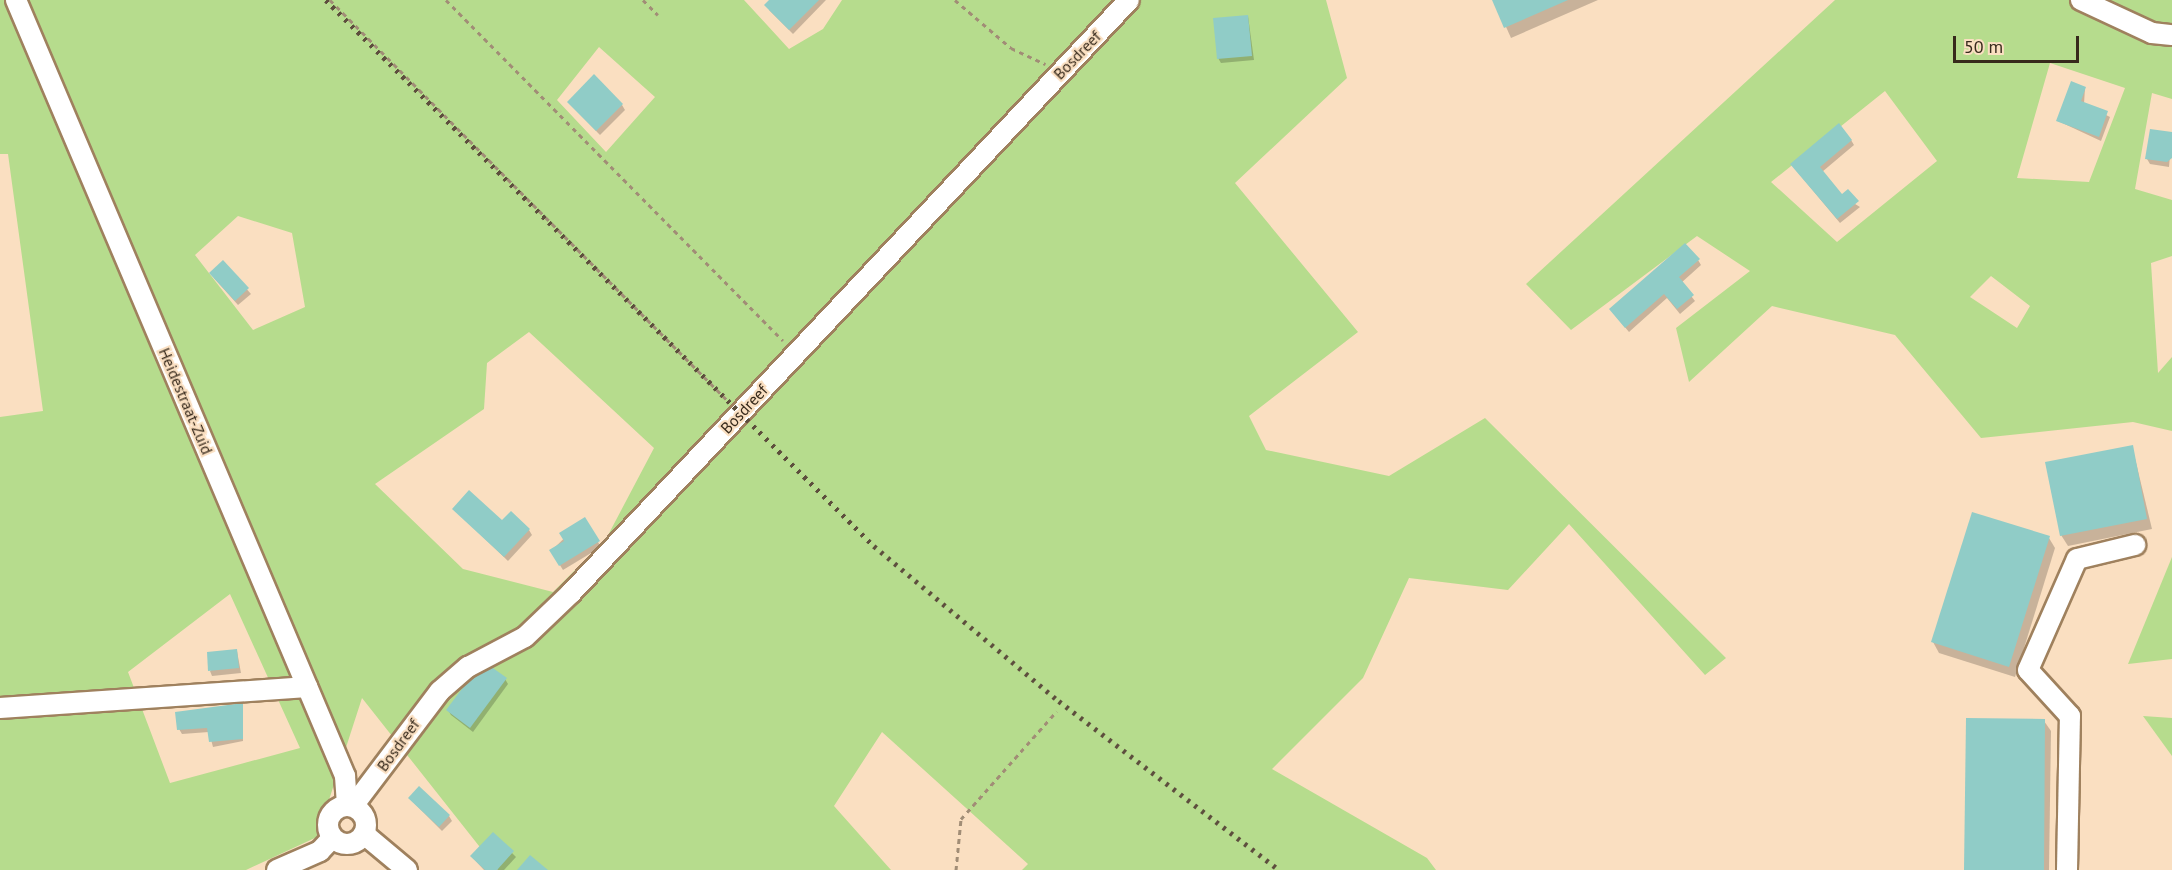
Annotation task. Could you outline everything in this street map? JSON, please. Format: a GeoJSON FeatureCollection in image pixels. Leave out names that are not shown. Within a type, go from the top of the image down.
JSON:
{"type":"FeatureCollection","features":[{"type":"Feature","properties":{"kind":"street","name":"Heidestraat-Zuid"},"geometry":{"type":"LineString","coordinates":[[16,0],[345,776],[350,806]]}},
{"type":"Feature","properties":{"kind":"street","name":"Bosdreef"},"geometry":{"type":"LineString","coordinates":[[350,806],[440,691],[468,667],[539,625],[1129,0]]}},
{"type":"Feature","properties":{"kind":"street"},"geometry":{"type":"LineString","coordinates":[[2080,0],[2152,33],[2172,35]]}},
{"type":"Feature","properties":{"kind":"street"},"geometry":{"type":"LineString","coordinates":[[2067,870],[2070,716],[2028,670],[2077,559],[2135,545]]}},
{"type":"Feature","properties":{"kind":"street"},"geometry":{"type":"LineString","coordinates":[[0,708],[307,687]]}},
{"type":"Feature","properties":{"kind":"street"},"geometry":{"type":"LineString","coordinates":[[332,838],[328,816],[350,806],[362,813],[364,834],[407,870]]}},
{"type":"Feature","properties":{"kind":"street"},"geometry":{"type":"LineString","coordinates":[[332,838],[349,844],[364,834]]}},
{"type":"Feature","properties":{"kind":"street"},"geometry":{"type":"LineString","coordinates":[[277,870],[320,851],[332,838]]}},
{"type":"Feature","properties":{"kind":"path"},"geometry":{"type":"LineString","coordinates":[[330,0],[740,413]]}},
{"type":"Feature","properties":{"kind":"path"},"geometry":{"type":"LineString","coordinates":[[446,0],[795,353]]}},
{"type":"Feature","properties":{"kind":"path"},"geometry":{"type":"LineString","coordinates":[[643,0],[658,15]]}},
{"type":"Feature","properties":{"kind":"path"},"geometry":{"type":"LineString","coordinates":[[955,0],[1011,48],[1061,70]]}},
{"type":"Feature","properties":{"kind":"path"},"geometry":{"type":"LineString","coordinates":[[956,870],[961,819],[1057,711]]}},
{"type":"Feature","properties":{"kind":"green space"},"geometry":{"type":"Polygon","coordinates":[[[0,0],[744,0],[789,49],[823,29],[842,0],[1326,0],[1347,78],[1235,183],[1358,332],[1249,416],[1266,450],[1389,476],[1485,418],[1726,658],[1705,675],[1569,524],[1508,590],[1409,578],[1363,678],[1272,769],[1427,858],[1436,870],[1022,870],[1028,864],[882,732],[834,806],[891,870],[498,870],[362,698],[317,837],[246,870],[0,870],[0,417],[43,411],[8,154],[0,154],[0,0]],[[599,47],[557,100],[606,152],[655,97],[599,47]],[[238,216],[195,255],[253,330],[305,307],[292,233],[238,216]],[[529,332],[487,363],[484,409],[375,484],[463,569],[553,592],[606,539],[654,448],[529,332]],[[230,594],[128,672],[170,783],[300,748],[230,594]]]}},
{"type":"Feature","properties":{"kind":"green space"},"geometry":{"type":"Polygon","coordinates":[[[1835,0],[2172,0],[2172,99],[2152,93],[2135,189],[2172,200],[2172,256],[2151,263],[2158,373],[2172,357],[2172,431],[2133,422],[1981,438],[1895,335],[1772,306],[1689,382],[1676,328],[1750,271],[1697,236],[1571,330],[1526,284],[1835,0]],[[2050,63],[2017,178],[2089,182],[2125,88],[2050,63]],[[1885,91],[1771,182],[1837,242],[1937,161],[1885,91]],[[1991,276],[1970,297],[2017,328],[2030,306],[1991,276]]]}},
{"type":"Feature","properties":{"kind":"green space"},"geometry":{"type":"Polygon","coordinates":[[[2172,557],[2172,659],[2128,664],[2172,557]]]}},
{"type":"Feature","properties":{"kind":"green space"},"geometry":{"type":"Polygon","coordinates":[[[2143,716],[2172,718],[2172,756],[2143,716]]]}},
{"type":"Feature","properties":{"kind":"building"},"geometry":{"type":"Polygon","coordinates":[[[769,0],[819,0],[789,30],[764,5],[769,0]]]}},
{"type":"Feature","properties":{"kind":"building"},"geometry":{"type":"Polygon","coordinates":[[[1492,0],[1568,0],[1504,28],[1492,0]]]}},
{"type":"Feature","properties":{"kind":"building"},"geometry":{"type":"Polygon","coordinates":[[[1248,15],[1252,56],[1217,59],[1213,18],[1248,15]]]}},
{"type":"Feature","properties":{"kind":"building"},"geometry":{"type":"Polygon","coordinates":[[[594,74],[623,104],[596,131],[567,102],[594,74]]]}},
{"type":"Feature","properties":{"kind":"building"},"geometry":{"type":"Polygon","coordinates":[[[2071,81],[2086,87],[2081,101],[2108,111],[2099,137],[2056,121],[2071,81]]]}},
{"type":"Feature","properties":{"kind":"building"},"geometry":{"type":"Polygon","coordinates":[[[1839,123],[1852,140],[1820,167],[1842,194],[1848,189],[1859,201],[1837,219],[1790,164],[1839,123]]]}},
{"type":"Feature","properties":{"kind":"building"},"geometry":{"type":"Polygon","coordinates":[[[2150,129],[2172,132],[2172,158],[2167,162],[2145,159],[2150,129]]]}},
{"type":"Feature","properties":{"kind":"building"},"geometry":{"type":"Polygon","coordinates":[[[1685,243],[1700,259],[1679,277],[1694,295],[1677,309],[1664,294],[1625,328],[1609,309],[1685,243]]]}},
{"type":"Feature","properties":{"kind":"building"},"geometry":{"type":"Polygon","coordinates":[[[223,260],[249,288],[235,301],[209,273],[223,260]]]}},
{"type":"Feature","properties":{"kind":"building"},"geometry":{"type":"Polygon","coordinates":[[[2133,445],[2147,519],[2060,536],[2045,462],[2133,445]]]}},
{"type":"Feature","properties":{"kind":"building"},"geometry":{"type":"Polygon","coordinates":[[[469,490],[502,520],[511,511],[530,529],[504,557],[452,509],[469,490]]]}},
{"type":"Feature","properties":{"kind":"building"},"geometry":{"type":"Polygon","coordinates":[[[1972,512],[2050,536],[2009,667],[1931,642],[1972,512]]]}},
{"type":"Feature","properties":{"kind":"building"},"geometry":{"type":"Polygon","coordinates":[[[585,517],[600,541],[559,566],[549,550],[564,541],[559,533],[585,517]]]}},
{"type":"Feature","properties":{"kind":"building"},"geometry":{"type":"Polygon","coordinates":[[[237,649],[239,668],[208,671],[207,652],[237,649]]]}},
{"type":"Feature","properties":{"kind":"building"},"geometry":{"type":"Polygon","coordinates":[[[483,661],[507,678],[470,728],[446,710],[483,661]]]}},
{"type":"Feature","properties":{"kind":"building"},"geometry":{"type":"Polygon","coordinates":[[[243,703],[243,739],[209,742],[207,728],[177,730],[175,712],[243,703]]]}},
{"type":"Feature","properties":{"kind":"building"},"geometry":{"type":"Polygon","coordinates":[[[1966,718],[2045,719],[2044,870],[1964,870],[1966,718]]]}},
{"type":"Feature","properties":{"kind":"building"},"geometry":{"type":"Polygon","coordinates":[[[419,786],[450,815],[439,827],[408,798],[419,786]]]}},
{"type":"Feature","properties":{"kind":"building"},"geometry":{"type":"Polygon","coordinates":[[[493,832],[514,851],[497,870],[485,870],[470,856],[493,832]]]}},
{"type":"Feature","properties":{"kind":"building"},"geometry":{"type":"Polygon","coordinates":[[[530,855],[548,870],[517,870],[530,855]]]}},
{"type":"Feature","properties":{"kind":"railway"},"geometry":{"type":"LineString","coordinates":[[326,0],[874,546],[1059,701],[1279,870]]}}]}
